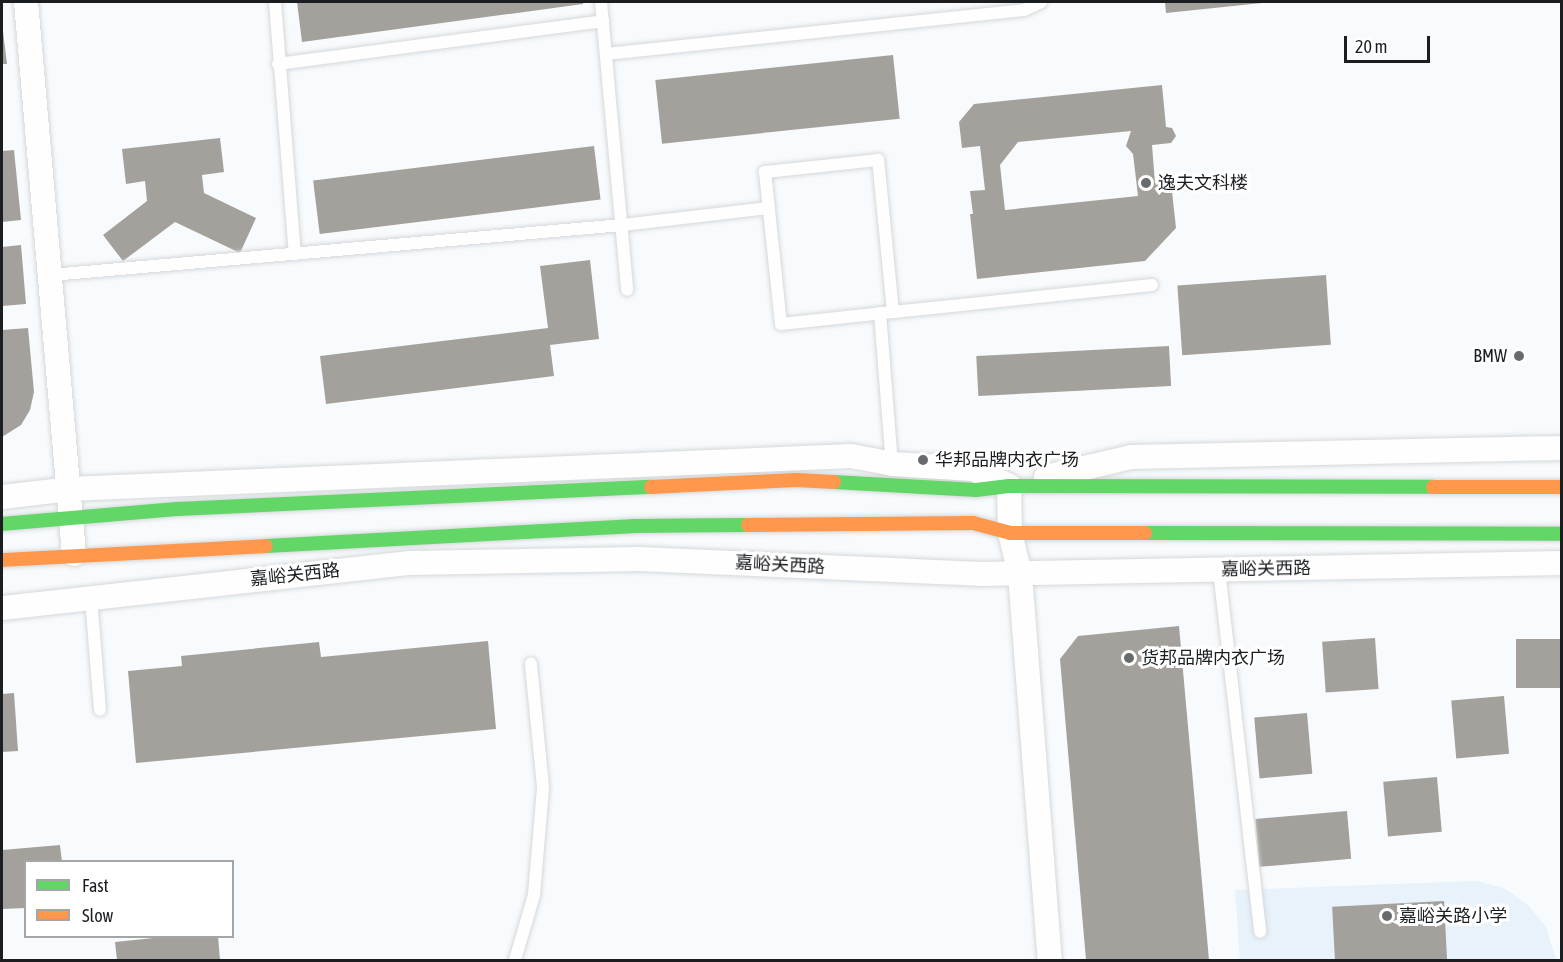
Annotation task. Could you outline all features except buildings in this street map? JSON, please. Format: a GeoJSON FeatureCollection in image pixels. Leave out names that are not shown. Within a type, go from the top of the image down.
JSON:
{"type":"FeatureCollection","features":[{"type":"Feature","properties":{"kind":"main road"},"geometry":{"type":"LineString","coordinates":[[2,524],[178,508],[892,476]]}},
{"type":"Feature","properties":{"kind":"main road"},"geometry":{"type":"LineString","coordinates":[[1009,486],[1562,487]]}},
{"type":"Feature","properties":{"kind":"main road","name":"嘉峪关西路"},"geometry":{"type":"LineString","coordinates":[[2,560],[74,554],[182,553],[635,526],[973,523],[1010,533],[1562,534]]}},
{"type":"Feature","properties":{"kind":"street"},"geometry":{"type":"LineString","coordinates":[[26,2],[74,554]]}},
{"type":"Feature","properties":{"kind":"street"},"geometry":{"type":"LineString","coordinates":[[2,497],[70,489],[851,456],[892,476],[973,469],[1009,486],[1131,457],[1562,448]]}},
{"type":"Feature","properties":{"kind":"street"},"geometry":{"type":"LineString","coordinates":[[1009,486],[1010,533],[1020,574],[1050,960]]}},
{"type":"Feature","properties":{"kind":"street","name":"嘉峪关西路"},"geometry":{"type":"LineString","coordinates":[[2,608],[421,562],[640,559],[1020,574],[1562,563]]}},
{"type":"Feature","properties":{"kind":"lane"},"geometry":{"type":"LineString","coordinates":[[275,2],[278,64],[295,254]]}},
{"type":"Feature","properties":{"kind":"lane"},"geometry":{"type":"LineString","coordinates":[[601,2],[627,290]]}},
{"type":"Feature","properties":{"kind":"lane"},"geometry":{"type":"LineString","coordinates":[[606,54],[1024,10],[1041,2]]}},
{"type":"Feature","properties":{"kind":"lane"},"geometry":{"type":"LineString","coordinates":[[278,64],[603,21]]}},
{"type":"Feature","properties":{"kind":"lane"},"geometry":{"type":"LineString","coordinates":[[893,312],[878,160],[765,172],[781,324],[1152,285]]}},
{"type":"Feature","properties":{"kind":"lane"},"geometry":{"type":"LineString","coordinates":[[51,275],[622,225],[769,208]]}},
{"type":"Feature","properties":{"kind":"lane"},"geometry":{"type":"LineString","coordinates":[[880,313],[892,476]]}},
{"type":"Feature","properties":{"kind":"lane"},"geometry":{"type":"LineString","coordinates":[[1219,570],[1260,932]]}},
{"type":"Feature","properties":{"kind":"lane"},"geometry":{"type":"LineString","coordinates":[[91,598],[100,710]]}},
{"type":"Feature","properties":{"kind":"lane"},"geometry":{"type":"LineString","coordinates":[[515,960],[534,895],[543,787],[531,664]]}},
{"type":"Feature","properties":{"kind":"shaded area","name":"嘉峪关路小学"},"geometry":{"type":"Polygon","coordinates":[[[1476,881],[1504,888],[1528,905],[1546,927],[1556,960],[1240,960],[1235,890],[1476,881]]]}},
{"type":"Feature","properties":{"kind":"traffic: fast"},"geometry":{"type":"LineString","coordinates":[[834,482],[976,490],[1009,486],[1433,487]]}},
{"type":"Feature","properties":{"kind":"traffic: fast"},"geometry":{"type":"LineString","coordinates":[[2,524],[178,509],[651,487]]}},
{"type":"Feature","properties":{"kind":"traffic: fast"},"geometry":{"type":"LineString","coordinates":[[266,546],[635,526],[748,525]]}},
{"type":"Feature","properties":{"kind":"traffic: fast"},"geometry":{"type":"LineString","coordinates":[[1145,533],[1562,534]]}},
{"type":"Feature","properties":{"kind":"traffic: slow"},"geometry":{"type":"LineString","coordinates":[[651,487],[796,480],[834,482]]}},
{"type":"Feature","properties":{"kind":"traffic: slow"},"geometry":{"type":"LineString","coordinates":[[1433,487],[1562,487]]}},
{"type":"Feature","properties":{"kind":"traffic: slow"},"geometry":{"type":"LineString","coordinates":[[748,525],[973,523],[1010,533],[1145,533]]}},
{"type":"Feature","properties":{"kind":"traffic: slow"},"geometry":{"type":"LineString","coordinates":[[2,560],[266,546]]}},
{"type":"Feature","properties":{"kind":"place","name":"逸夫文科楼"},"geometry":{"type":"Point","coordinates":[1146,183]}},
{"type":"Feature","properties":{"kind":"place","name":"BMW"},"geometry":{"type":"Point","coordinates":[1519,356]}},
{"type":"Feature","properties":{"kind":"place","name":"华邦品牌内衣广场"},"geometry":{"type":"Point","coordinates":[923,460]}},
{"type":"Feature","properties":{"kind":"place","name":"货邦品牌内衣广场"},"geometry":{"type":"Point","coordinates":[1129,658]}},
{"type":"Feature","properties":{"kind":"place","name":"嘉峪关路小学"},"geometry":{"type":"Point","coordinates":[1387,916]}}]}
